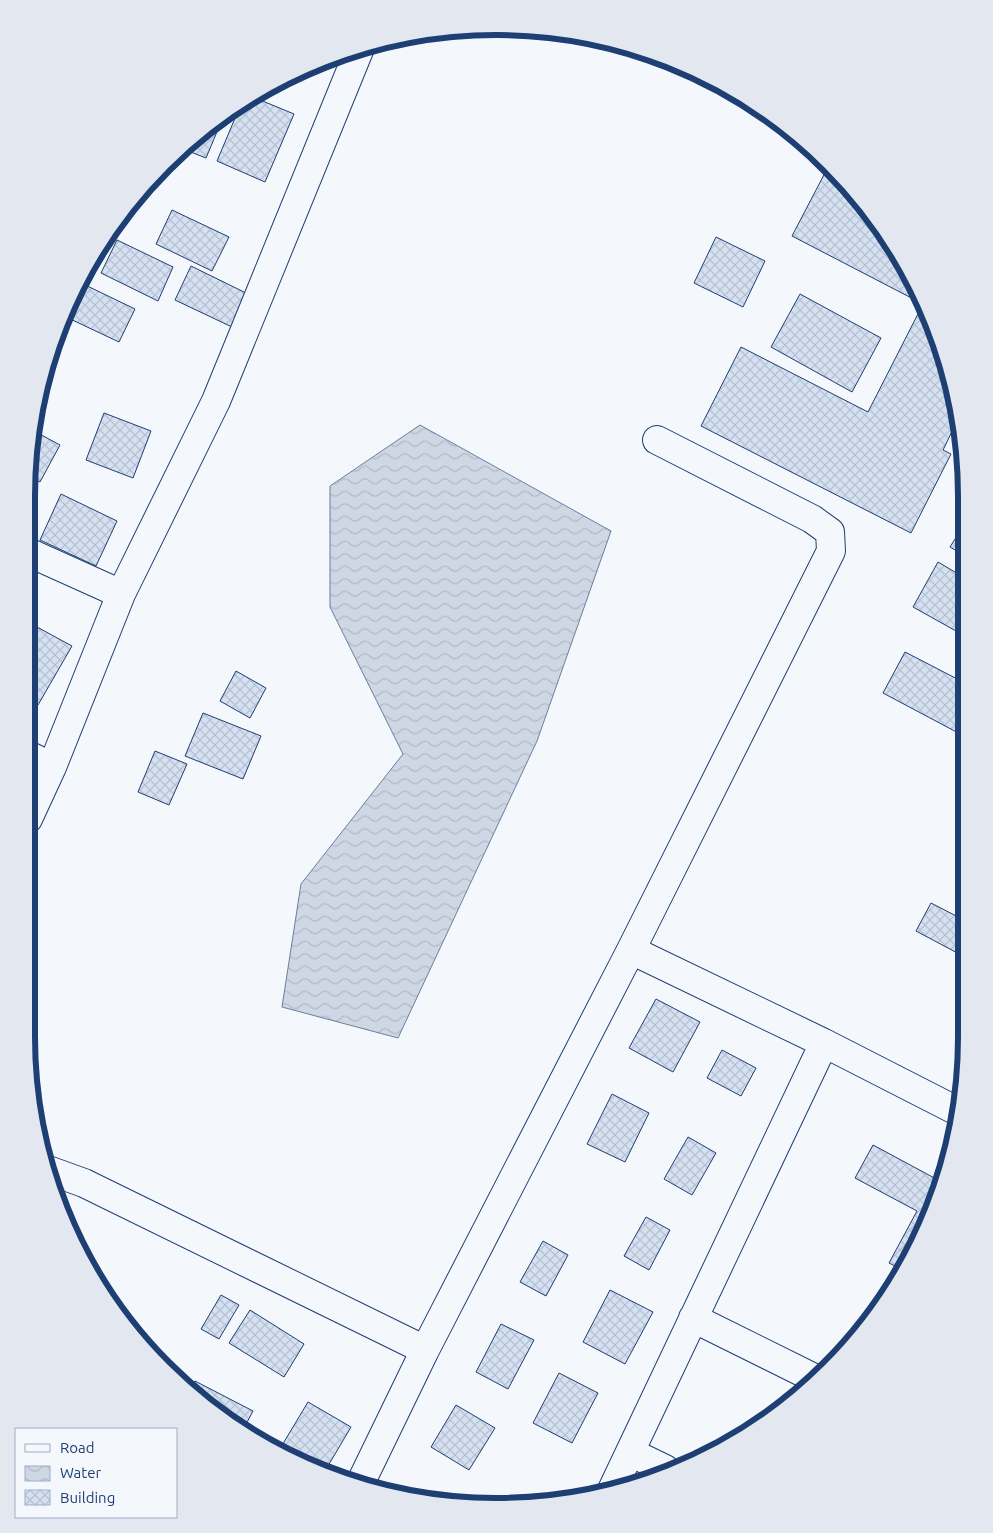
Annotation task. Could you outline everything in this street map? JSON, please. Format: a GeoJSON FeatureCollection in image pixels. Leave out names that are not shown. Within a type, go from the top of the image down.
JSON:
{"type":"FeatureCollection","features":[{"type":"Feature","properties":{"kind":"street"},"geometry":{"type":"LineString","coordinates":[[35,804],[52,767],[121,594],[216,401],[356,57]]}},
{"type":"Feature","properties":{"kind":"street"},"geometry":{"type":"LineString","coordinates":[[363,1478],[425,1350],[631,950],[831,551],[830,532],[812,519],[657,440]]}},
{"type":"Feature","properties":{"kind":"street"},"geometry":{"type":"LineString","coordinates":[[35,555],[121,594]]}},
{"type":"Feature","properties":{"kind":"street"},"geometry":{"type":"LineString","coordinates":[[35,758],[52,767]]}},
{"type":"Feature","properties":{"kind":"street"},"geometry":{"type":"LineString","coordinates":[[631,950],[824,1043],[952,1108]]}},
{"type":"Feature","properties":{"kind":"street"},"geometry":{"type":"LineString","coordinates":[[616,1482],[824,1043]]}},
{"type":"Feature","properties":{"kind":"street"},"geometry":{"type":"LineString","coordinates":[[56,1173],[93,1188],[425,1350]]}},
{"type":"Feature","properties":{"kind":"street"},"geometry":{"type":"LineString","coordinates":[[693,1318],[809,1376]]}},
{"type":"Feature","properties":{"kind":"street"},"geometry":{"type":"LineString","coordinates":[[630,1452],[662,1467]]}},
{"type":"Feature","properties":{"kind":"water"},"geometry":{"type":"Polygon","coordinates":[[[420,425],[611,531],[537,741],[398,1038],[282,1007],[301,884],[403,754],[330,607],[330,486],[420,425]]]}},
{"type":"Feature","properties":{"kind":"building"},"geometry":{"type":"Polygon","coordinates":[[[261,100],[294,114],[265,182],[217,161],[236,116],[261,100]]]}},
{"type":"Feature","properties":{"kind":"building"},"geometry":{"type":"Polygon","coordinates":[[[218,128],[206,158],[190,152],[218,128]]]}},
{"type":"Feature","properties":{"kind":"building"},"geometry":{"type":"Polygon","coordinates":[[[825,172],[863,216],[880,240],[913,299],[792,236],[825,172]]]}},
{"type":"Feature","properties":{"kind":"building"},"geometry":{"type":"Polygon","coordinates":[[[172,210],[229,237],[212,271],[156,244],[172,210]]]}},
{"type":"Feature","properties":{"kind":"building"},"geometry":{"type":"Polygon","coordinates":[[[716,237],[765,261],[743,307],[694,283],[716,237]]]}},
{"type":"Feature","properties":{"kind":"building"},"geometry":{"type":"Polygon","coordinates":[[[117,240],[173,267],[158,301],[101,273],[117,240]]]}},
{"type":"Feature","properties":{"kind":"building"},"geometry":{"type":"Polygon","coordinates":[[[191,266],[248,294],[232,327],[175,300],[191,266]]]}},
{"type":"Feature","properties":{"kind":"building"},"geometry":{"type":"Polygon","coordinates":[[[86,286],[135,309],[119,342],[70,319],[86,286]]]}},
{"type":"Feature","properties":{"kind":"building"},"geometry":{"type":"Polygon","coordinates":[[[800,294],[881,338],[852,392],[771,347],[800,294]]]}},
{"type":"Feature","properties":{"kind":"building"},"geometry":{"type":"Polygon","coordinates":[[[919,312],[934,348],[953,430],[943,450],[951,454],[911,533],[701,426],[741,347],[868,412],[919,312]]]}},
{"type":"Feature","properties":{"kind":"building"},"geometry":{"type":"Polygon","coordinates":[[[104,413],[151,431],[133,478],[86,460],[104,413]]]}},
{"type":"Feature","properties":{"kind":"building"},"geometry":{"type":"Polygon","coordinates":[[[39,434],[60,445],[40,482],[36,479],[39,434]]]}},
{"type":"Feature","properties":{"kind":"building"},"geometry":{"type":"Polygon","coordinates":[[[61,494],[117,521],[96,566],[40,540],[61,494]]]}},
{"type":"Feature","properties":{"kind":"building"},"geometry":{"type":"Polygon","coordinates":[[[958,534],[958,552],[950,547],[958,534]]]}},
{"type":"Feature","properties":{"kind":"building"},"geometry":{"type":"Polygon","coordinates":[[[938,562],[958,574],[958,632],[913,607],[938,562]]]}},
{"type":"Feature","properties":{"kind":"building"},"geometry":{"type":"Polygon","coordinates":[[[37,627],[72,646],[38,705],[35,703],[35,630],[37,627]]]}},
{"type":"Feature","properties":{"kind":"building"},"geometry":{"type":"Polygon","coordinates":[[[905,652],[958,679],[958,733],[883,693],[905,652]]]}},
{"type":"Feature","properties":{"kind":"building"},"geometry":{"type":"Polygon","coordinates":[[[236,671],[266,688],[250,718],[220,701],[236,671]]]}},
{"type":"Feature","properties":{"kind":"building"},"geometry":{"type":"Polygon","coordinates":[[[203,713],[261,736],[243,779],[185,756],[203,713]]]}},
{"type":"Feature","properties":{"kind":"building"},"geometry":{"type":"Polygon","coordinates":[[[155,751],[187,764],[169,805],[138,792],[155,751]]]}},
{"type":"Feature","properties":{"kind":"building"},"geometry":{"type":"Polygon","coordinates":[[[931,903],[958,917],[958,953],[916,931],[931,903]]]}},
{"type":"Feature","properties":{"kind":"building"},"geometry":{"type":"Polygon","coordinates":[[[656,999],[700,1022],[673,1072],[629,1048],[656,999]]]}},
{"type":"Feature","properties":{"kind":"building"},"geometry":{"type":"Polygon","coordinates":[[[722,1050],[756,1068],[741,1096],[707,1078],[722,1050]]]}},
{"type":"Feature","properties":{"kind":"building"},"geometry":{"type":"Polygon","coordinates":[[[612,1094],[649,1113],[625,1162],[587,1144],[612,1094]]]}},
{"type":"Feature","properties":{"kind":"building"},"geometry":{"type":"Polygon","coordinates":[[[688,1137],[716,1153],[692,1195],[664,1179],[688,1137]]]}},
{"type":"Feature","properties":{"kind":"building"},"geometry":{"type":"Polygon","coordinates":[[[873,1145],[936,1179],[923,1213],[896,1267],[889,1263],[917,1211],[855,1178],[873,1145]]]}},
{"type":"Feature","properties":{"kind":"building"},"geometry":{"type":"Polygon","coordinates":[[[646,1217],[670,1230],[649,1270],[624,1256],[646,1217]]]}},
{"type":"Feature","properties":{"kind":"building"},"geometry":{"type":"Polygon","coordinates":[[[543,1241],[568,1255],[546,1296],[520,1282],[543,1241]]]}},
{"type":"Feature","properties":{"kind":"building"},"geometry":{"type":"Polygon","coordinates":[[[610,1290],[653,1312],[625,1364],[583,1342],[610,1290]]]}},
{"type":"Feature","properties":{"kind":"building"},"geometry":{"type":"Polygon","coordinates":[[[221,1295],[239,1305],[219,1339],[201,1329],[221,1295]]]}},
{"type":"Feature","properties":{"kind":"building"},"geometry":{"type":"Polygon","coordinates":[[[250,1310],[304,1344],[284,1377],[229,1343],[250,1310]]]}},
{"type":"Feature","properties":{"kind":"building"},"geometry":{"type":"Polygon","coordinates":[[[501,1324],[534,1340],[508,1389],[476,1372],[501,1324]]]}},
{"type":"Feature","properties":{"kind":"building"},"geometry":{"type":"Polygon","coordinates":[[[559,1373],[598,1393],[572,1443],[533,1423],[559,1373]]]}},
{"type":"Feature","properties":{"kind":"building"},"geometry":{"type":"Polygon","coordinates":[[[195,1381],[253,1411],[246,1424],[216,1403],[193,1384],[195,1381]]]}},
{"type":"Feature","properties":{"kind":"building"},"geometry":{"type":"Polygon","coordinates":[[[308,1402],[351,1427],[328,1466],[282,1445],[308,1402]]]}},
{"type":"Feature","properties":{"kind":"building"},"geometry":{"type":"Polygon","coordinates":[[[456,1405],[495,1428],[469,1470],[431,1447],[456,1405]]]}}]}
